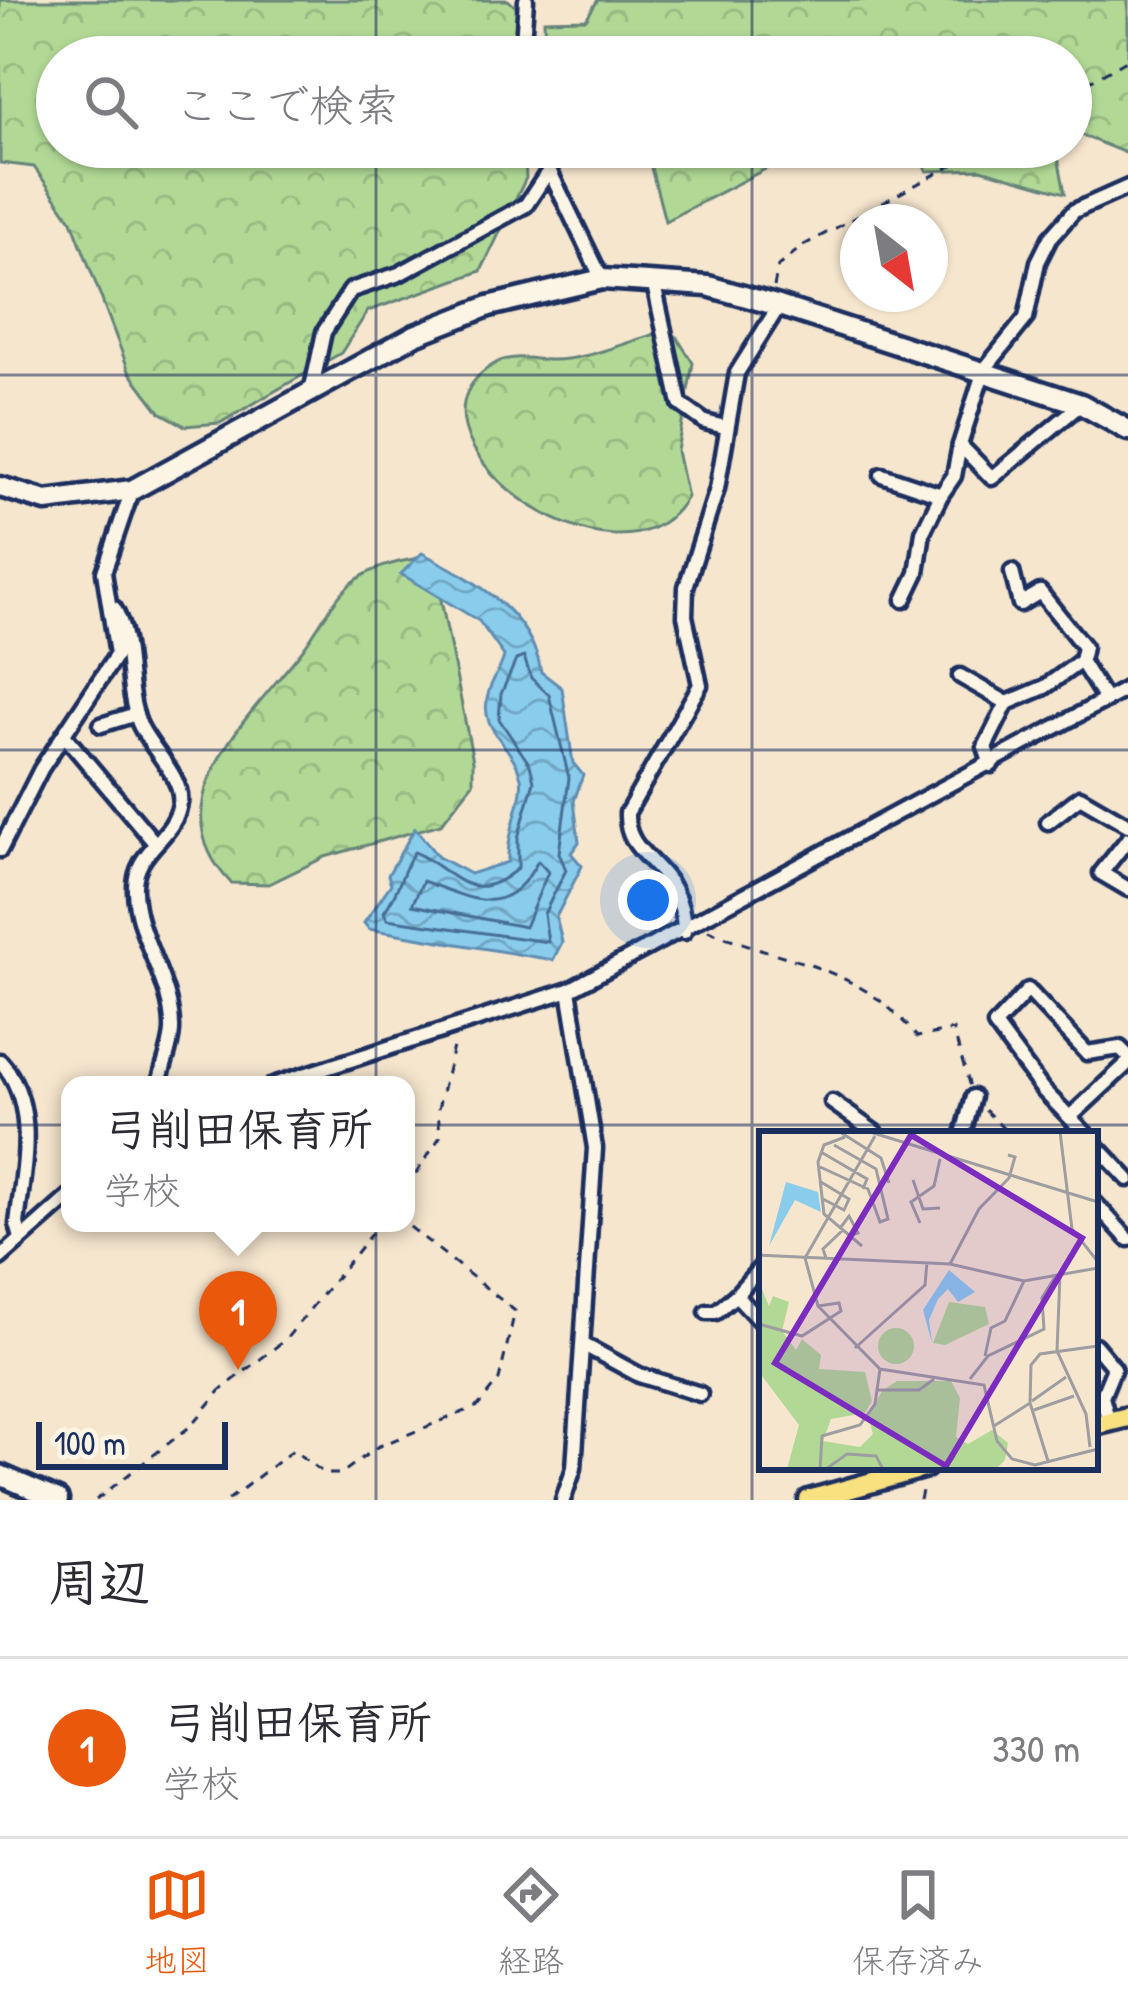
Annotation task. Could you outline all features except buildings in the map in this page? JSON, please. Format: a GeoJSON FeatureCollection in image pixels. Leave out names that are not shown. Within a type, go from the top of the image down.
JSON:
{"type":"FeatureCollection","features":[{"type":"Feature","properties":{"kind":"main road"},"geometry":{"type":"LineString","coordinates":[[809,1500],[915,1470]]}},
{"type":"Feature","properties":{"kind":"street"},"geometry":{"type":"LineString","coordinates":[[523,36],[526,0]]}},
{"type":"Feature","properties":{"kind":"street"},"geometry":{"type":"LineString","coordinates":[[546,168],[602,279]]}},
{"type":"Feature","properties":{"kind":"street"},"geometry":{"type":"LineString","coordinates":[[310,395],[324,332],[351,290],[399,274],[526,205],[548,172]]}},
{"type":"Feature","properties":{"kind":"street"},"geometry":{"type":"LineString","coordinates":[[904,600],[917,573],[922,532],[954,476],[984,370],[1027,318],[1038,262],[1050,238],[1074,211],[1128,187]]}},
{"type":"Feature","properties":{"kind":"street"},"geometry":{"type":"LineString","coordinates":[[0,487],[46,501],[132,490],[415,335],[489,306],[602,279],[653,279],[779,306],[1081,404],[1128,430]]}},
{"type":"Feature","properties":{"kind":"street"},"geometry":{"type":"LineString","coordinates":[[653,279],[680,404],[705,422],[725,427]]}},
{"type":"Feature","properties":{"kind":"street"},"geometry":{"type":"LineString","coordinates":[[690,929],[675,884],[632,841],[627,813],[700,685],[686,616],[686,587],[717,489],[737,374],[779,306]]}},
{"type":"Feature","properties":{"kind":"street"},"geometry":{"type":"LineString","coordinates":[[960,445],[992,478],[1081,404]]}},
{"type":"Feature","properties":{"kind":"street"},"geometry":{"type":"LineString","coordinates":[[883,475],[941,495]]}},
{"type":"Feature","properties":{"kind":"street"},"geometry":{"type":"LineString","coordinates":[[0,850],[64,735],[117,654],[114,608],[104,572],[132,490]]}},
{"type":"Feature","properties":{"kind":"street"},"geometry":{"type":"LineString","coordinates":[[991,765],[985,747],[1006,703],[1045,686],[1081,661],[1084,647],[1040,592],[1020,604],[1012,572]]}},
{"type":"Feature","properties":{"kind":"street"},"geometry":{"type":"LineString","coordinates":[[114,608],[125,628],[136,713],[179,788],[175,820],[154,842],[135,874],[135,896],[170,1011],[172,1033],[161,1076]]}},
{"type":"Feature","properties":{"kind":"street"},"geometry":{"type":"LineString","coordinates":[[1081,661],[1106,701]]}},
{"type":"Feature","properties":{"kind":"street"},"geometry":{"type":"LineString","coordinates":[[960,676],[1006,703]]}},
{"type":"Feature","properties":{"kind":"street"},"geometry":{"type":"LineString","coordinates":[[303,1076],[569,990],[690,929],[1128,688]]}},
{"type":"Feature","properties":{"kind":"street"},"geometry":{"type":"LineString","coordinates":[[101,725],[136,713]]}},
{"type":"Feature","properties":{"kind":"street"},"geometry":{"type":"LineString","coordinates":[[64,735],[154,842]]}},
{"type":"Feature","properties":{"kind":"street"},"geometry":{"type":"LineString","coordinates":[[1048,822],[1080,797],[1128,825]]}},
{"type":"Feature","properties":{"kind":"street"},"geometry":{"type":"LineString","coordinates":[[1128,839],[1101,873],[1128,889]]}},
{"type":"Feature","properties":{"kind":"street"},"geometry":{"type":"LineString","coordinates":[[563,1500],[574,1468],[595,1148],[569,990]]}},
{"type":"Feature","properties":{"kind":"street"},"geometry":{"type":"LineString","coordinates":[[1070,1117],[1128,1060],[1120,1048],[1087,1053],[1028,990],[995,1025],[1070,1117],[1083,1131]]}},
{"type":"Feature","properties":{"kind":"street"},"geometry":{"type":"LineString","coordinates":[[0,1061],[14,1077],[26,1120],[17,1224],[21,1238]]}},
{"type":"Feature","properties":{"kind":"street"},"geometry":{"type":"LineString","coordinates":[[964,1131],[973,1097]]}},
{"type":"Feature","properties":{"kind":"street"},"geometry":{"type":"LineString","coordinates":[[832,1102],[873,1131]]}},
{"type":"Feature","properties":{"kind":"street"},"geometry":{"type":"LineString","coordinates":[[1098,1147],[1128,1179]]}},
{"type":"Feature","properties":{"kind":"street"},"geometry":{"type":"LineString","coordinates":[[0,1257],[61,1204]]}},
{"type":"Feature","properties":{"kind":"street"},"geometry":{"type":"LineString","coordinates":[[1098,1206],[1128,1239]]}},
{"type":"Feature","properties":{"kind":"street"},"geometry":{"type":"LineString","coordinates":[[707,1312],[716,1312],[759,1269]]}},
{"type":"Feature","properties":{"kind":"street"},"geometry":{"type":"LineString","coordinates":[[736,1295],[759,1319]]}},
{"type":"Feature","properties":{"kind":"street"},"geometry":{"type":"LineString","coordinates":[[584,1346],[639,1375],[700,1394]]}},
{"type":"Feature","properties":{"kind":"street"},"geometry":{"type":"LineString","coordinates":[[1098,1349],[1114,1368],[1102,1397],[1111,1421]]}},
{"type":"Feature","properties":{"kind":"street"},"geometry":{"type":"LineString","coordinates":[[0,1475],[58,1500]]}},
{"type":"Feature","properties":{"kind":"path"},"geometry":{"type":"LineString","coordinates":[[1092,80],[1128,59]]}},
{"type":"Feature","properties":{"kind":"path"},"geometry":{"type":"LineString","coordinates":[[779,306],[773,281],[778,266],[804,245],[947,168]]}},
{"type":"Feature","properties":{"kind":"path"},"geometry":{"type":"LineString","coordinates":[[690,929],[801,959],[869,989],[917,1037],[952,1030],[973,1097],[1006,1131]]}},
{"type":"Feature","properties":{"kind":"path"},"geometry":{"type":"LineString","coordinates":[[415,1177],[436,1148],[438,1109],[457,1029]]}},
{"type":"Feature","properties":{"kind":"path"},"geometry":{"type":"LineString","coordinates":[[228,1500],[293,1450],[303,1452],[325,1474],[341,1474],[377,1447],[478,1406],[499,1380],[515,1311],[415,1230]]}},
{"type":"Feature","properties":{"kind":"path"},"geometry":{"type":"LineString","coordinates":[[97,1500],[192,1425],[221,1390],[286,1340],[373,1232]]}},
{"type":"Feature","properties":{"kind":"green space"},"geometry":{"type":"Polygon","coordinates":[[[0,0],[508,0],[517,8],[518,36],[36,36],[36,168],[525,168],[526,178],[481,271],[368,311],[341,353],[220,423],[185,426],[160,412],[129,371],[72,221],[34,167],[0,163],[0,0]]]}},
{"type":"Feature","properties":{"kind":"green space"},"geometry":{"type":"Polygon","coordinates":[[[598,0],[1128,0],[1128,154],[1092,139],[1092,36],[544,36],[544,20],[586,19],[598,0]]]}},
{"type":"Feature","properties":{"kind":"green space"},"geometry":{"type":"Polygon","coordinates":[[[651,168],[767,168],[665,221],[651,168]]]}},
{"type":"Feature","properties":{"kind":"green space"},"geometry":{"type":"Polygon","coordinates":[[[926,168],[1060,168],[1065,193],[981,169],[926,168]]]}},
{"type":"Feature","properties":{"kind":"green space"},"geometry":{"type":"Polygon","coordinates":[[[660,333],[676,336],[693,363],[677,451],[687,497],[654,528],[611,535],[564,523],[520,498],[485,465],[465,428],[467,392],[498,362],[579,357],[660,333]]]}},
{"type":"Feature","properties":{"kind":"green space"},"geometry":{"type":"Polygon","coordinates":[[[418,558],[436,575],[473,761],[473,783],[441,824],[325,857],[269,884],[231,883],[209,852],[202,822],[205,791],[218,761],[348,587],[378,568],[418,558]]]}},
{"type":"Feature","properties":{"kind":"water"},"geometry":{"type":"Polygon","coordinates":[[[422,553],[480,586],[513,615],[526,631],[541,672],[562,688],[573,763],[583,775],[574,801],[579,842],[571,853],[582,866],[556,917],[562,942],[553,960],[369,929],[364,923],[391,884],[388,875],[415,828],[438,857],[470,874],[508,862],[520,795],[517,766],[492,727],[486,705],[504,656],[479,621],[401,574],[422,553]]]}},
{"type":"Feature","properties":{"kind":"place","name":"弓削田保育所"},"geometry":{"type":"Point","coordinates":[238,1370]}}]}
